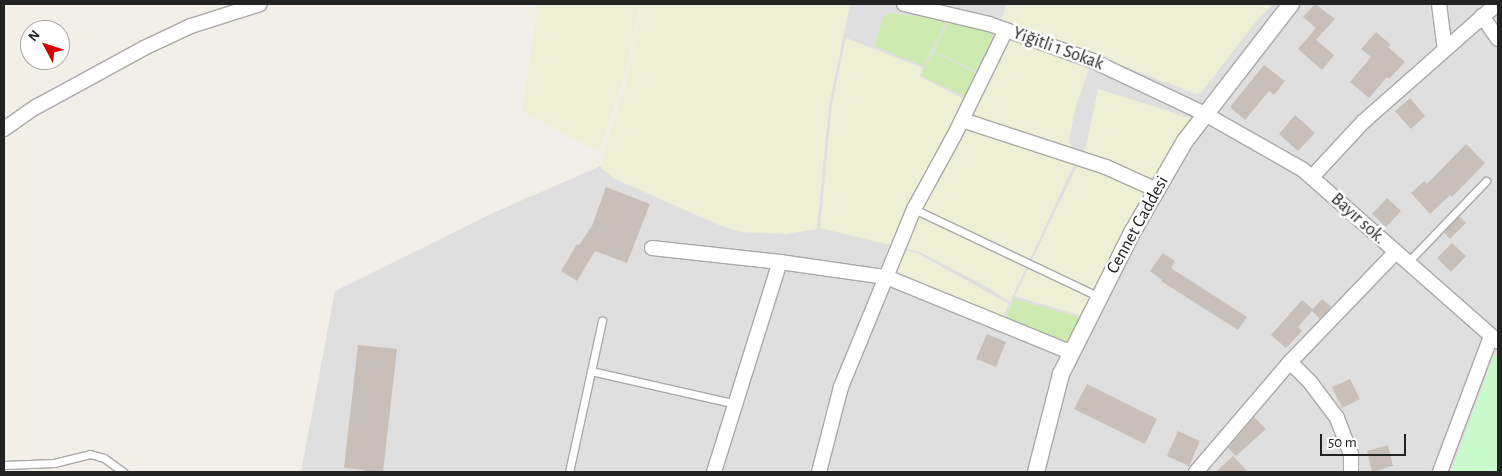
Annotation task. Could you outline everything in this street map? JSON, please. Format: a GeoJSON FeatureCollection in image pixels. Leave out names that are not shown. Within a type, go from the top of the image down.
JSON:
{"type":"FeatureCollection","features":[{"type":"Feature","properties":{"kind":"street"},"geometry":{"type":"LineString","coordinates":[[4,129],[36,107],[144,48],[191,26],[260,4]]}},
{"type":"Feature","properties":{"kind":"street","name":"Yiğitli 1 Sokak"},"geometry":{"type":"LineString","coordinates":[[904,4],[960,16],[1093,61],[1205,114]]}},
{"type":"Feature","properties":{"kind":"street","name":"Cennet Caddesi"},"geometry":{"type":"LineString","coordinates":[[1036,472],[1060,374],[1156,190],[1205,114],[1291,4]]}},
{"type":"Feature","properties":{"kind":"street"},"geometry":{"type":"LineString","coordinates":[[1439,4],[1445,50]]}},
{"type":"Feature","properties":{"kind":"street"},"geometry":{"type":"LineString","coordinates":[[1312,177],[1363,122],[1496,4]]}},
{"type":"Feature","properties":{"kind":"street"},"geometry":{"type":"LineString","coordinates":[[1482,16],[1498,40]]}},
{"type":"Feature","properties":{"kind":"street"},"geometry":{"type":"LineString","coordinates":[[819,472],[841,387],[914,209],[962,120],[1006,30]]}},
{"type":"Feature","properties":{"kind":"street","name":"Bayır sok."},"geometry":{"type":"LineString","coordinates":[[1205,114],[1302,169],[1395,253],[1495,339]]}},
{"type":"Feature","properties":{"kind":"street"},"geometry":{"type":"LineString","coordinates":[[962,120],[1106,167],[1156,190]]}},
{"type":"Feature","properties":{"kind":"street"},"geometry":{"type":"LineString","coordinates":[[652,248],[780,262],[886,277],[1070,352]]}},
{"type":"Feature","properties":{"kind":"street"},"geometry":{"type":"LineString","coordinates":[[1200,471],[1290,362],[1395,253]]}},
{"type":"Feature","properties":{"kind":"street"},"geometry":{"type":"LineString","coordinates":[[714,472],[780,262]]}},
{"type":"Feature","properties":{"kind":"street"},"geometry":{"type":"LineString","coordinates":[[1440,472],[1495,339]]}},
{"type":"Feature","properties":{"kind":"street"},"geometry":{"type":"LineString","coordinates":[[1290,362],[1310,382],[1337,418],[1351,454],[1351,472]]}},
{"type":"Feature","properties":{"kind":"lane"},"geometry":{"type":"LineString","coordinates":[[1407,263],[1486,181]]}},
{"type":"Feature","properties":{"kind":"lane"},"geometry":{"type":"LineString","coordinates":[[914,209],[1099,297]]}},
{"type":"Feature","properties":{"kind":"lane"},"geometry":{"type":"LineString","coordinates":[[569,472],[602,321]]}},
{"type":"Feature","properties":{"kind":"lane"},"geometry":{"type":"LineString","coordinates":[[591,370],[736,404]]}},
{"type":"Feature","properties":{"kind":"lane"},"geometry":{"type":"LineString","coordinates":[[4,465],[54,463],[90,454],[104,458],[123,472]]}},
{"type":"Feature","properties":{"kind":"shaded area"},"geometry":{"type":"Polygon","coordinates":[[[697,4],[1498,4],[1498,472],[301,472],[335,291],[495,212],[675,134],[697,4]]]}},
{"type":"Feature","properties":{"kind":"green space"},"geometry":{"type":"Polygon","coordinates":[[[538,4],[640,4],[635,35],[624,78],[601,148],[591,147],[522,112],[538,4]]]}},
{"type":"Feature","properties":{"kind":"green space"},"geometry":{"type":"Polygon","coordinates":[[[642,4],[850,4],[829,105],[817,229],[785,234],[741,232],[719,225],[615,179],[601,168],[605,146],[627,79],[642,4]]]}},
{"type":"Feature","properties":{"kind":"green space"},"geometry":{"type":"Polygon","coordinates":[[[1007,4],[1272,4],[1257,20],[1201,93],[1196,94],[1001,19],[1007,4]]]}},
{"type":"Feature","properties":{"kind":"green space"},"geometry":{"type":"Polygon","coordinates":[[[891,13],[947,20],[924,66],[874,46],[884,15],[891,13]]]}},
{"type":"Feature","properties":{"kind":"green space"},"geometry":{"type":"Polygon","coordinates":[[[949,21],[988,31],[992,35],[993,39],[977,72],[934,51],[949,21]]]}},
{"type":"Feature","properties":{"kind":"green space"},"geometry":{"type":"Polygon","coordinates":[[[1004,36],[1089,69],[1077,102],[1069,142],[1077,158],[1010,302],[987,287],[920,252],[820,228],[832,104],[846,38],[923,68],[919,76],[970,102],[1004,36]]]}},
{"type":"Feature","properties":{"kind":"green space"},"geometry":{"type":"Polygon","coordinates":[[[933,52],[977,74],[965,96],[921,76],[933,52]]]}},
{"type":"Feature","properties":{"kind":"green space"},"geometry":{"type":"Polygon","coordinates":[[[1098,89],[1191,118],[1082,316],[1015,296],[1086,147],[1098,89]]]}},
{"type":"Feature","properties":{"kind":"green space"},"geometry":{"type":"Polygon","coordinates":[[[888,247],[917,253],[1009,304],[1002,319],[882,270],[888,247]]]}},
{"type":"Feature","properties":{"kind":"green space"},"geometry":{"type":"Polygon","coordinates":[[[1014,299],[1081,318],[1067,346],[1005,320],[1014,299]]]}},
{"type":"Feature","properties":{"kind":"green space"},"geometry":{"type":"Polygon","coordinates":[[[1494,354],[1498,357],[1498,472],[1451,472],[1494,354]]]}},
{"type":"Feature","properties":{"kind":"building"},"geometry":{"type":"Polygon","coordinates":[[[1315,4],[1335,19],[1316,40],[1334,55],[1322,70],[1298,49],[1316,28],[1303,17],[1315,4]]]}},
{"type":"Feature","properties":{"kind":"building"},"geometry":{"type":"Polygon","coordinates":[[[1376,32],[1391,45],[1388,47],[1405,62],[1389,79],[1387,77],[1369,98],[1350,82],[1371,57],[1361,49],[1376,32]]]}},
{"type":"Feature","properties":{"kind":"building"},"geometry":{"type":"Polygon","coordinates":[[[1264,65],[1285,81],[1274,95],[1269,91],[1245,120],[1230,107],[1264,65]]]}},
{"type":"Feature","properties":{"kind":"building"},"geometry":{"type":"Polygon","coordinates":[[[1410,98],[1425,116],[1411,129],[1395,111],[1410,98]]]}},
{"type":"Feature","properties":{"kind":"building"},"geometry":{"type":"Polygon","coordinates":[[[1295,115],[1315,133],[1298,151],[1279,134],[1295,115]]]}},
{"type":"Feature","properties":{"kind":"building"},"geometry":{"type":"Polygon","coordinates":[[[1466,144],[1485,163],[1452,197],[1450,195],[1430,214],[1411,193],[1424,181],[1427,184],[1466,144]]]}},
{"type":"Feature","properties":{"kind":"building"},"geometry":{"type":"Polygon","coordinates":[[[606,187],[650,204],[627,263],[595,251],[577,281],[561,271],[577,244],[579,245],[592,226],[606,187]]]}},
{"type":"Feature","properties":{"kind":"building"},"geometry":{"type":"Polygon","coordinates":[[[1387,198],[1401,211],[1386,227],[1372,214],[1387,198]]]}},
{"type":"Feature","properties":{"kind":"building"},"geometry":{"type":"Polygon","coordinates":[[[1459,216],[1466,223],[1450,239],[1444,232],[1459,216]]]}},
{"type":"Feature","properties":{"kind":"building"},"geometry":{"type":"Polygon","coordinates":[[[1452,243],[1466,256],[1451,272],[1437,258],[1452,243]]]}},
{"type":"Feature","properties":{"kind":"building"},"geometry":{"type":"Polygon","coordinates":[[[1163,253],[1175,261],[1171,268],[1247,317],[1238,330],[1161,281],[1150,271],[1163,253]]]}},
{"type":"Feature","properties":{"kind":"building"},"geometry":{"type":"Polygon","coordinates":[[[1322,299],[1331,307],[1320,319],[1312,311],[1298,327],[1302,331],[1286,348],[1271,335],[1302,300],[1313,309],[1322,299]]]}},
{"type":"Feature","properties":{"kind":"building"},"geometry":{"type":"Polygon","coordinates":[[[987,334],[1006,342],[996,367],[976,359],[987,334]]]}},
{"type":"Feature","properties":{"kind":"building"},"geometry":{"type":"Polygon","coordinates":[[[358,345],[397,349],[383,472],[363,472],[364,470],[344,468],[358,345]]]}},
{"type":"Feature","properties":{"kind":"building"},"geometry":{"type":"Polygon","coordinates":[[[1350,379],[1360,399],[1342,408],[1332,387],[1350,379]]]}},
{"type":"Feature","properties":{"kind":"building"},"geometry":{"type":"Polygon","coordinates":[[[1087,384],[1157,419],[1145,444],[1074,409],[1087,384]]]}},
{"type":"Feature","properties":{"kind":"building"},"geometry":{"type":"Polygon","coordinates":[[[1254,417],[1266,429],[1236,456],[1228,448],[1254,417]]]}},
{"type":"Feature","properties":{"kind":"building"},"geometry":{"type":"Polygon","coordinates":[[[1178,431],[1200,441],[1189,466],[1167,456],[1178,431]]]}},
{"type":"Feature","properties":{"kind":"building"},"geometry":{"type":"Polygon","coordinates":[[[1388,445],[1393,466],[1372,472],[1367,451],[1388,445]]]}},
{"type":"Feature","properties":{"kind":"building"},"geometry":{"type":"Polygon","coordinates":[[[1233,456],[1248,472],[1216,472],[1233,456]]]}}]}
